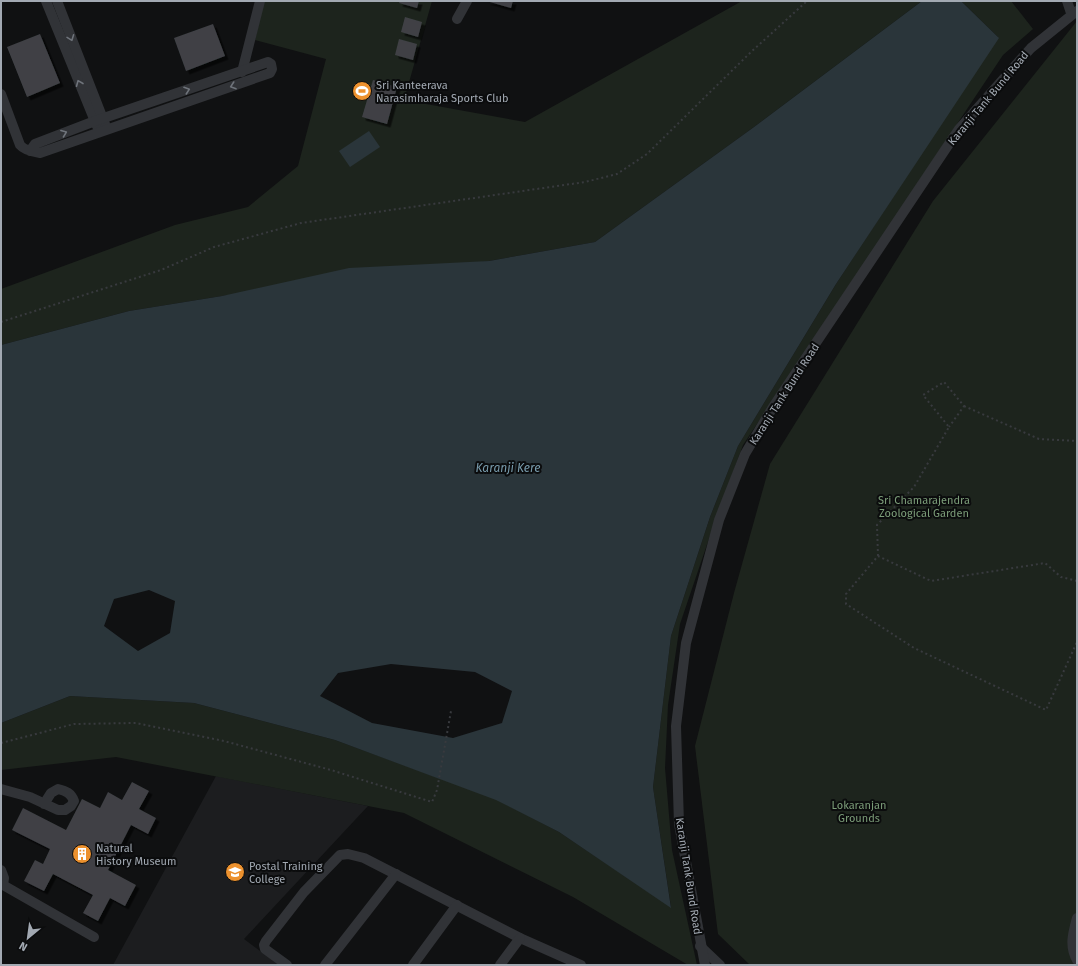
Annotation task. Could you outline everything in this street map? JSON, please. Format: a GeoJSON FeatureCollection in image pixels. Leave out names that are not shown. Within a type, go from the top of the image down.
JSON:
{"type":"FeatureCollection","features":[{"type":"Feature","properties":{"kind":"street"},"geometry":{"type":"LineString","coordinates":[[46,1],[103,130]]}},
{"type":"Feature","properties":{"kind":"street"},"geometry":{"type":"LineString","coordinates":[[57,1],[99,120]]}},
{"type":"Feature","properties":{"kind":"street"},"geometry":{"type":"LineString","coordinates":[[242,72],[260,1]]}},
{"type":"Feature","properties":{"kind":"street"},"geometry":{"type":"LineString","coordinates":[[457,20],[467,1]]}},
{"type":"Feature","properties":{"kind":"street"},"geometry":{"type":"LineString","coordinates":[[1067,1],[1072,14]]}},
{"type":"Feature","properties":{"kind":"street"},"geometry":{"type":"LineString","coordinates":[[1072,14],[1077,2]]}},
{"type":"Feature","properties":{"kind":"street","name":"Karanji Tank Bund Road"},"geometry":{"type":"LineString","coordinates":[[704,965],[679,824],[676,726],[686,643],[719,520],[745,454],[773,407],[960,129],[1031,48],[1072,14]]}},
{"type":"Feature","properties":{"kind":"street"},"geometry":{"type":"LineString","coordinates":[[1,94],[20,145],[24,149],[40,153],[270,73],[272,64],[268,62],[99,120],[35,144],[30,150]]}},
{"type":"Feature","properties":{"kind":"street"},"geometry":{"type":"LineString","coordinates":[[1,789],[30,797],[44,804]]}},
{"type":"Feature","properties":{"kind":"street"},"geometry":{"type":"LineString","coordinates":[[287,965],[265,949],[264,945],[266,941],[297,900],[340,855],[348,854],[364,858],[520,938],[579,965]]}},
{"type":"Feature","properties":{"kind":"street"},"geometry":{"type":"LineString","coordinates":[[1,870],[4,878],[2,886],[94,937]]}},
{"type":"Feature","properties":{"kind":"street"},"geometry":{"type":"LineString","coordinates":[[325,965],[396,874]]}},
{"type":"Feature","properties":{"kind":"street"},"geometry":{"type":"LineString","coordinates":[[413,965],[457,905]]}},
{"type":"Feature","properties":{"kind":"street"},"geometry":{"type":"LineString","coordinates":[[1077,918],[1071,945],[1077,960]]}},
{"type":"Feature","properties":{"kind":"street"},"geometry":{"type":"LineString","coordinates":[[500,965],[520,938]]}},
{"type":"Feature","properties":{"kind":"street"},"geometry":{"type":"LineString","coordinates":[[700,946],[720,965]]}},
{"type":"Feature","properties":{"kind":"path"},"geometry":{"type":"LineString","coordinates":[[1,322],[161,270],[214,247],[301,223],[585,182],[617,174],[646,154],[806,1]]}},
{"type":"Feature","properties":{"kind":"path"},"geometry":{"type":"LineString","coordinates":[[949,427],[923,395],[944,382],[964,406],[1039,439],[1077,441]]}},
{"type":"Feature","properties":{"kind":"path"},"geometry":{"type":"LineString","coordinates":[[964,406],[949,427],[914,487],[877,525],[878,556],[846,594],[846,604],[914,648],[1046,710],[1077,642]]}},
{"type":"Feature","properties":{"kind":"path"},"geometry":{"type":"LineString","coordinates":[[878,556],[931,581],[1045,563],[1061,577],[1077,581]]}},
{"type":"Feature","properties":{"kind":"path"},"geometry":{"type":"LineString","coordinates":[[1,743],[74,724],[136,723],[224,741],[331,770],[432,802],[437,790],[451,711]]}},
{"type":"Feature","properties":{"kind":"shaded area","name":"Postal Training College"},"geometry":{"type":"Polygon","coordinates":[[[216,776],[368,806],[244,939],[279,965],[113,965],[216,776]]]}},
{"type":"Feature","properties":{"kind":"green space"},"geometry":{"type":"Polygon","coordinates":[[[264,1],[432,1],[404,100],[525,122],[742,1],[922,1],[754,127],[595,242],[489,261],[222,296],[129,311],[1,345],[1,289],[175,225],[248,207],[298,166],[326,59],[255,40],[264,1]]]}},
{"type":"Feature","properties":{"kind":"green space"},"geometry":{"type":"Polygon","coordinates":[[[961,1],[1011,1],[1033,29],[1003,55],[743,445],[716,518],[680,624],[668,705],[665,768],[672,850],[697,965],[688,965],[573,897],[404,813],[116,757],[1,770],[1,723],[70,696],[194,703],[335,740],[496,799],[559,832],[671,907],[653,787],[671,636],[710,517],[738,446],[836,284],[998,37],[961,1]]]}},
{"type":"Feature","properties":{"kind":"green space"},"geometry":{"type":"Polygon","coordinates":[[[1077,21],[1077,965],[750,965],[718,934],[695,746],[734,593],[770,464],[933,201],[1077,21]]]}},
{"type":"Feature","properties":{"kind":"water","name":"Karanji Kere"},"geometry":{"type":"Polygon","coordinates":[[[922,1],[961,1],[999,38],[836,284],[738,446],[710,517],[671,636],[653,787],[671,908],[559,832],[496,800],[335,740],[194,703],[70,696],[1,723],[1,345],[129,311],[222,296],[349,268],[489,261],[595,242],[754,127],[922,1]],[[149,590],[114,599],[104,626],[138,651],[170,633],[175,601],[149,590]],[[391,664],[338,673],[320,696],[372,723],[453,738],[502,723],[512,691],[475,672],[391,664]]]}},
{"type":"Feature","properties":{"kind":"water"},"geometry":{"type":"Polygon","coordinates":[[[369,131],[380,147],[350,167],[339,151],[369,131]]]}},
{"type":"Feature","properties":{"kind":"building"},"geometry":{"type":"Polygon","coordinates":[[[400,1],[419,1],[417,8],[399,3],[400,1]]]}},
{"type":"Feature","properties":{"kind":"building"},"geometry":{"type":"Polygon","coordinates":[[[486,1],[513,1],[511,8],[486,1]]]}},
{"type":"Feature","properties":{"kind":"building"},"geometry":{"type":"Polygon","coordinates":[[[405,17],[422,22],[418,37],[401,32],[405,17]]]}},
{"type":"Feature","properties":{"kind":"building"},"geometry":{"type":"Polygon","coordinates":[[[213,24],[225,56],[186,71],[174,38],[213,24]]]}},
{"type":"Feature","properties":{"kind":"building"},"geometry":{"type":"Polygon","coordinates":[[[40,34],[60,83],[27,97],[7,47],[40,34]]]}},
{"type":"Feature","properties":{"kind":"building"},"geometry":{"type":"Polygon","coordinates":[[[399,39],[417,44],[413,60],[395,55],[399,39]]]}},
{"type":"Feature","properties":{"kind":"building"},"geometry":{"type":"Polygon","coordinates":[[[373,80],[397,87],[387,124],[362,117],[373,80]]]}},
{"type":"Feature","properties":{"kind":"building","name":"Natural History Museum"},"geometry":{"type":"Polygon","coordinates":[[[132,782],[149,791],[139,809],[156,818],[148,834],[131,825],[108,870],[136,885],[125,906],[110,898],[98,921],[83,913],[93,895],[53,874],[44,891],[24,881],[35,860],[43,864],[50,849],[12,830],[23,808],[66,830],[82,799],[100,808],[108,792],[122,800],[132,782]]]}},
{"type":"Feature","properties":{"kind":"place","name":"Sri Kanteerava Narasimharaja Sports Club"},"geometry":{"type":"Point","coordinates":[362,91]}},
{"type":"Feature","properties":{"kind":"place","name":"Natural History Museum"},"geometry":{"type":"Point","coordinates":[82,854]}},
{"type":"Feature","properties":{"kind":"place","name":"Postal Training College"},"geometry":{"type":"Point","coordinates":[235,872]}},
{"type":"Feature","properties":{"kind":"park label","name":"Sri Chamarajendra Zoological Garden"},"geometry":{"type":"Point","coordinates":[924,506]}},
{"type":"Feature","properties":{"kind":"park label","name":"Lokaranjan Grounds"},"geometry":{"type":"Point","coordinates":[859,811]}}]}
